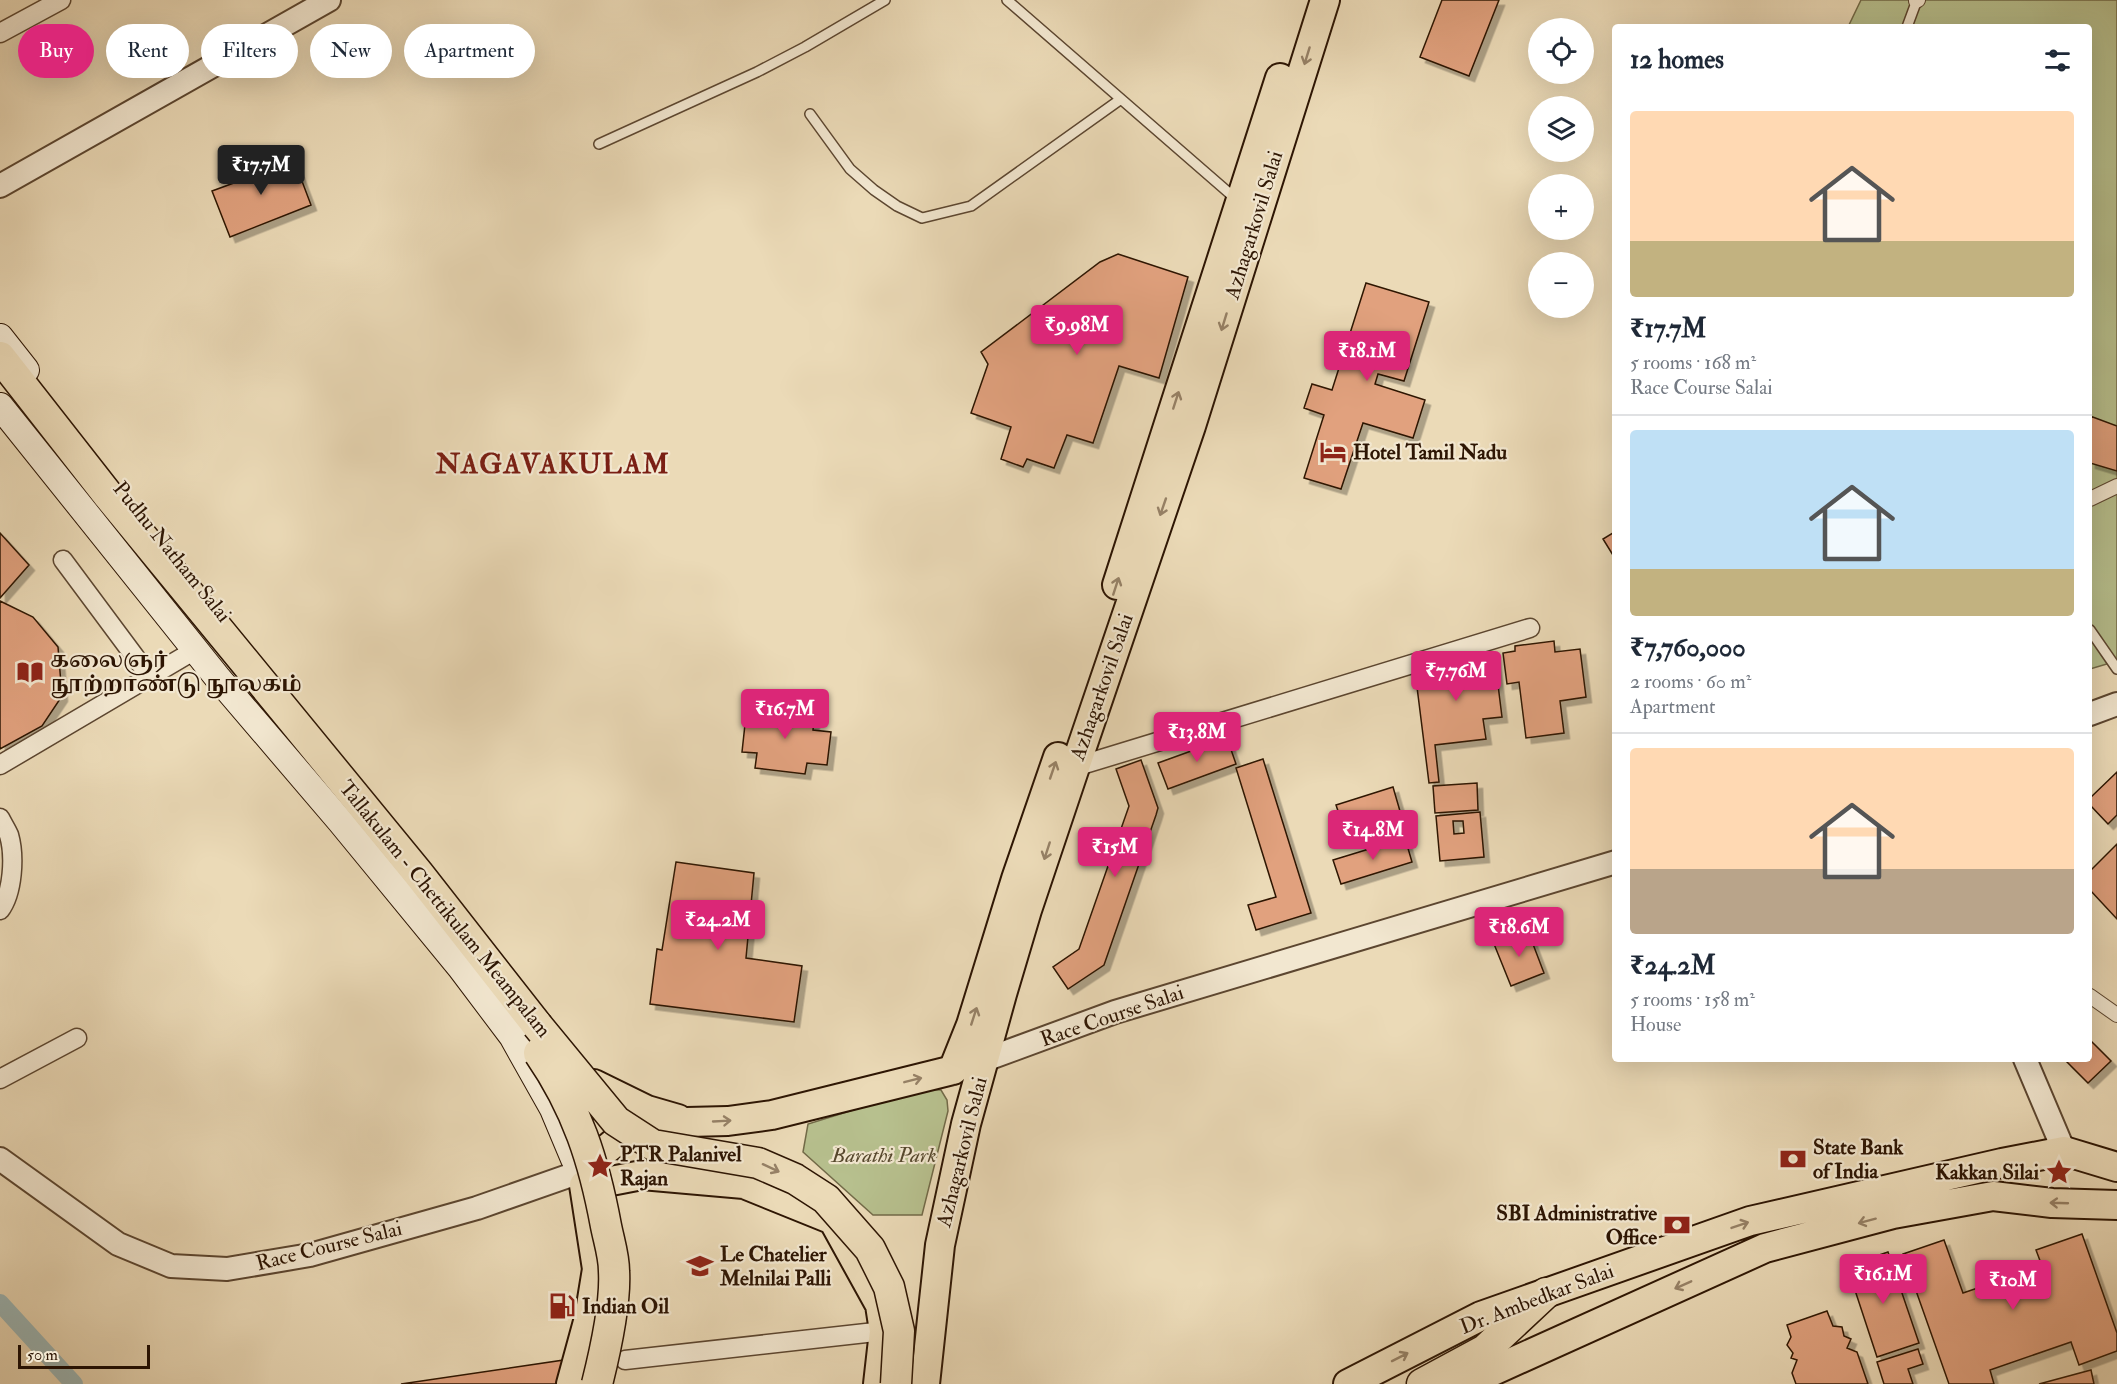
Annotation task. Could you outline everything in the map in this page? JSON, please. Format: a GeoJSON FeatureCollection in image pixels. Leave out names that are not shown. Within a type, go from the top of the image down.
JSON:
{"type":"FeatureCollection","features":[{"type":"Feature","properties":{"kind":"highway","name":"Tallakulam - Chettikulam Meampalam"},"geometry":{"type":"LineString","coordinates":[[0,357],[108,495],[404,856],[616,1121],[652,1145],[759,1162],[795,1179],[826,1199],[848,1223],[870,1249],[889,1287],[899,1331],[896,1384]]}},
{"type":"Feature","properties":{"kind":"highway","name":"Tallakulam - Chettikulam Meampalam"},"geometry":{"type":"LineString","coordinates":[[0,385],[290,748],[475,968],[552,1071],[578,1123],[598,1181],[615,1271],[610,1325],[597,1384]]}},
{"type":"Feature","properties":{"kind":"highway"},"geometry":{"type":"LineString","coordinates":[[1422,1384],[1485,1350],[1546,1293]]}},
{"type":"Feature","properties":{"kind":"main road","name":"Azhagarkovil Salai"},"geometry":{"type":"LineString","coordinates":[[925,1384],[940,1245],[972,1102],[1027,910],[1191,426],[1305,0]]}},
{"type":"Feature","properties":{"kind":"main road","name":"Azhagarkovil Salai"},"geometry":{"type":"LineString","coordinates":[[953,1070],[971,1025],[1016,879],[1249,207],[1325,0]]}},
{"type":"Feature","properties":{"kind":"main road","name":"Pudhu Natham Salai"},"geometry":{"type":"LineString","coordinates":[[0,337],[569,1046],[604,1103],[605,1147]]}},
{"type":"Feature","properties":{"kind":"main road","name":"Pudhu Natham Salai"},"geometry":{"type":"LineString","coordinates":[[0,406],[195,650],[400,894],[513,1036],[586,1175]]}},
{"type":"Feature","properties":{"kind":"main road"},"geometry":{"type":"LineString","coordinates":[[953,1070],[972,1102]]}},
{"type":"Feature","properties":{"kind":"main road","name":"Race Course Salai"},"geometry":{"type":"LineString","coordinates":[[605,1147],[627,1133],[654,1125],[728,1121],[772,1115],[953,1070]]}},
{"type":"Feature","properties":{"kind":"main road"},"geometry":{"type":"LineString","coordinates":[[594,1084],[647,1110],[687,1122]]}},
{"type":"Feature","properties":{"kind":"main road"},"geometry":{"type":"LineString","coordinates":[[586,1175],[617,1168],[616,1160],[605,1147]]}},
{"type":"Feature","properties":{"kind":"main road","name":"Dr. Ambedkar Salai"},"geometry":{"type":"LineString","coordinates":[[1348,1384],[1481,1316],[1750,1221],[2064,1151],[2117,1167]]}},
{"type":"Feature","properties":{"kind":"main road"},"geometry":{"type":"LineString","coordinates":[[586,1175],[642,1175],[744,1184],[833,1220],[879,1305],[884,1330],[878,1384]]}},
{"type":"Feature","properties":{"kind":"main road"},"geometry":{"type":"LineString","coordinates":[[571,1384],[589,1318],[597,1269],[586,1175]]}},
{"type":"Feature","properties":{"kind":"main road","name":"Dr. Ambedkar Salai"},"geometry":{"type":"LineString","coordinates":[[1464,1384],[1501,1372],[1765,1248],[1893,1214],[1993,1196],[2052,1203],[2117,1205]]}},
{"type":"Feature","properties":{"kind":"street"},"geometry":{"type":"LineString","coordinates":[[0,33],[62,0]]}},
{"type":"Feature","properties":{"kind":"street"},"geometry":{"type":"LineString","coordinates":[[0,186],[329,0]]}},
{"type":"Feature","properties":{"kind":"street"},"geometry":{"type":"LineString","coordinates":[[2092,498],[2117,486]]}},
{"type":"Feature","properties":{"kind":"street"},"geometry":{"type":"LineString","coordinates":[[63,560],[150,677]]}},
{"type":"Feature","properties":{"kind":"street"},"geometry":{"type":"LineString","coordinates":[[1075,767],[1530,628]]}},
{"type":"Feature","properties":{"kind":"street"},"geometry":{"type":"LineString","coordinates":[[0,765],[195,650]]}},
{"type":"Feature","properties":{"kind":"street"},"geometry":{"type":"LineString","coordinates":[[2092,713],[2117,704]]}},
{"type":"Feature","properties":{"kind":"street"},"geometry":{"type":"LineString","coordinates":[[0,818],[9,836],[12,877],[5,903],[0,910]]}},
{"type":"Feature","properties":{"kind":"street","name":"Race Course Salai"},"geometry":{"type":"LineString","coordinates":[[953,1070],[984,1061],[1115,1012],[1612,863]]}},
{"type":"Feature","properties":{"kind":"street"},"geometry":{"type":"LineString","coordinates":[[2092,997],[2117,1015]]}},
{"type":"Feature","properties":{"kind":"street"},"geometry":{"type":"LineString","coordinates":[[0,1079],[77,1038]]}},
{"type":"Feature","properties":{"kind":"street"},"geometry":{"type":"LineString","coordinates":[[2026,1062],[2064,1151]]}},
{"type":"Feature","properties":{"kind":"street","name":"Race Course Salai"},"geometry":{"type":"LineString","coordinates":[[0,1159],[118,1244],[171,1266],[227,1269],[310,1255],[586,1175]]}},
{"type":"Feature","properties":{"kind":"street"},"geometry":{"type":"LineString","coordinates":[[625,1360],[884,1330]]}},
{"type":"Feature","properties":{"kind":"lane"},"geometry":{"type":"LineString","coordinates":[[599,144],[757,72],[885,0]]}},
{"type":"Feature","properties":{"kind":"lane"},"geometry":{"type":"LineString","coordinates":[[1007,0],[1249,207]]}},
{"type":"Feature","properties":{"kind":"lane"},"geometry":{"type":"LineString","coordinates":[[1908,24],[1917,0]]}},
{"type":"Feature","properties":{"kind":"lane"},"geometry":{"type":"LineString","coordinates":[[810,114],[850,169],[897,206],[922,218],[971,206],[1121,99]]}},
{"type":"Feature","properties":{"kind":"lane"},"geometry":{"type":"LineString","coordinates":[[2092,633],[2117,669]]}},
{"type":"Feature","properties":{"kind":"green space"},"geometry":{"type":"Polygon","coordinates":[[[1861,0],[2117,0],[2117,661],[2092,668],[2092,24],[1849,24],[1861,0]]]}},
{"type":"Feature","properties":{"kind":"green space","name":"Barathi Park"},"geometry":{"type":"Polygon","coordinates":[[[921,1089],[941,1090],[947,1100],[948,1111],[922,1215],[873,1215],[803,1152],[808,1124],[921,1089]]]}},
{"type":"Feature","properties":{"kind":"building"},"geometry":{"type":"Polygon","coordinates":[[[1442,0],[1499,0],[1469,76],[1420,57],[1442,0]]]}},
{"type":"Feature","properties":{"kind":"building"},"geometry":{"type":"Polygon","coordinates":[[[261,159],[266,170],[294,160],[311,205],[230,237],[212,191],[242,180],[238,168],[261,159]]]}},
{"type":"Feature","properties":{"kind":"building"},"geometry":{"type":"Polygon","coordinates":[[[1118,254],[1188,277],[1159,378],[1119,366],[1093,443],[1067,435],[1054,468],[1027,459],[1023,467],[1001,459],[1011,427],[971,413],[988,364],[981,352],[1100,262],[1118,254]]]}},
{"type":"Feature","properties":{"kind":"building"},"geometry":{"type":"Polygon","coordinates":[[[1366,283],[1429,302],[1404,381],[1378,374],[1375,384],[1425,400],[1413,438],[1363,423],[1341,489],[1304,478],[1324,415],[1304,408],[1312,384],[1332,390],[1366,283]]]}},
{"type":"Feature","properties":{"kind":"building"},"geometry":{"type":"Polygon","coordinates":[[[2092,417],[2117,426],[2117,471],[2092,464],[2092,417]]]}},
{"type":"Feature","properties":{"kind":"building"},"geometry":{"type":"Polygon","coordinates":[[[0,533],[29,565],[0,598],[0,533]]]}},
{"type":"Feature","properties":{"kind":"building"},"geometry":{"type":"Polygon","coordinates":[[[1612,533],[1612,554],[1603,539],[1612,533]]]}},
{"type":"Feature","properties":{"kind":"building","name":"கலைஞர் நூற்றாண்டு நூலகம்"},"geometry":{"type":"Polygon","coordinates":[[[0,601],[33,617],[58,647],[62,696],[42,726],[0,749],[0,601]]]}},
{"type":"Feature","properties":{"kind":"building"},"geometry":{"type":"Polygon","coordinates":[[[1554,641],[1555,652],[1580,649],[1586,697],[1560,701],[1564,733],[1526,738],[1519,682],[1507,684],[1503,653],[1515,651],[1515,646],[1554,641]]]}},
{"type":"Feature","properties":{"kind":"building"},"geometry":{"type":"Polygon","coordinates":[[[1494,653],[1502,717],[1483,719],[1486,739],[1435,745],[1439,782],[1429,783],[1414,663],[1494,653]]]}},
{"type":"Feature","properties":{"kind":"building"},"geometry":{"type":"Polygon","coordinates":[[[747,706],[815,712],[813,730],[831,732],[827,765],[807,763],[805,774],[755,768],[757,753],[742,752],[747,706]]]}},
{"type":"Feature","properties":{"kind":"building"},"geometry":{"type":"Polygon","coordinates":[[[1227,738],[1236,764],[1168,789],[1158,763],[1227,738]]]}},
{"type":"Feature","properties":{"kind":"building"},"geometry":{"type":"Polygon","coordinates":[[[1263,759],[1311,913],[1256,930],[1248,905],[1276,897],[1236,768],[1263,759]]]}},
{"type":"Feature","properties":{"kind":"building"},"geometry":{"type":"Polygon","coordinates":[[[1141,760],[1158,808],[1156,815],[1104,965],[1068,989],[1053,967],[1079,949],[1129,806],[1116,769],[1141,760]]]}},
{"type":"Feature","properties":{"kind":"building"},"geometry":{"type":"Polygon","coordinates":[[[2117,772],[2117,815],[2108,824],[2092,807],[2092,796],[2117,772]]]}},
{"type":"Feature","properties":{"kind":"building"},"geometry":{"type":"Polygon","coordinates":[[[1477,783],[1478,810],[1435,813],[1433,786],[1477,783]]]}},
{"type":"Feature","properties":{"kind":"building"},"geometry":{"type":"Polygon","coordinates":[[[1393,787],[1402,818],[1346,835],[1336,805],[1393,787]]]}},
{"type":"Feature","properties":{"kind":"building"},"geometry":{"type":"Polygon","coordinates":[[[1480,812],[1484,857],[1440,861],[1436,816],[1480,812]],[[1453,821],[1454,834],[1464,833],[1463,821],[1453,821]]]}},
{"type":"Feature","properties":{"kind":"building"},"geometry":{"type":"Polygon","coordinates":[[[1405,838],[1412,862],[1341,884],[1333,860],[1405,838]]]}},
{"type":"Feature","properties":{"kind":"building"},"geometry":{"type":"Polygon","coordinates":[[[2117,844],[2117,919],[2092,892],[2092,869],[2117,844]]]}},
{"type":"Feature","properties":{"kind":"building"},"geometry":{"type":"Polygon","coordinates":[[[676,862],[754,873],[746,958],[802,966],[794,1022],[650,1004],[657,949],[662,950],[676,862]]]}},
{"type":"Feature","properties":{"kind":"building"},"geometry":{"type":"Polygon","coordinates":[[[1528,931],[1544,973],[1511,986],[1494,944],[1528,931]]]}},
{"type":"Feature","properties":{"kind":"building"},"geometry":{"type":"Polygon","coordinates":[[[2092,1042],[2111,1061],[2088,1083],[2067,1062],[2092,1062],[2092,1042]]]}},
{"type":"Feature","properties":{"kind":"building"},"geometry":{"type":"Polygon","coordinates":[[[2082,1234],[2117,1333],[2117,1351],[2079,1365],[2071,1342],[1990,1370],[1994,1384],[1949,1384],[1903,1254],[1944,1240],[1963,1293],[2042,1266],[2036,1250],[2082,1234]]]}},
{"type":"Feature","properties":{"kind":"building"},"geometry":{"type":"Polygon","coordinates":[[[1888,1252],[1919,1343],[1877,1357],[1847,1266],[1888,1252]]]}},
{"type":"Feature","properties":{"kind":"building"},"geometry":{"type":"Polygon","coordinates":[[[1827,1311],[1833,1326],[1842,1327],[1844,1336],[1851,1339],[1847,1348],[1857,1352],[1868,1384],[1796,1384],[1792,1373],[1797,1360],[1791,1358],[1793,1353],[1787,1345],[1791,1337],[1787,1325],[1827,1311]]]}},
{"type":"Feature","properties":{"kind":"building"},"geometry":{"type":"Polygon","coordinates":[[[1918,1349],[1923,1364],[1908,1369],[1913,1384],[1884,1384],[1877,1362],[1918,1349]]]}},
{"type":"Feature","properties":{"kind":"building"},"geometry":{"type":"Polygon","coordinates":[[[564,1360],[557,1384],[401,1384],[564,1360]]]}},
{"type":"Feature","properties":{"kind":"building"},"geometry":{"type":"Polygon","coordinates":[[[2091,1370],[2094,1384],[2039,1384],[2091,1370]]]}},
{"type":"Feature","properties":{"kind":"waterway"},"geometry":{"type":"LineString","coordinates":[[0,1303],[74,1384]]}},
{"type":"Feature","properties":{"kind":"place","name":"Hotel Tamil Nadu"},"geometry":{"type":"Point","coordinates":[1333,452]}},
{"type":"Feature","properties":{"kind":"place","name":"கலைஞர் நூற்றாண்டு நூலகம்"},"geometry":{"type":"Point","coordinates":[30,672]}},
{"type":"Feature","properties":{"kind":"place","name":"State Bank of India"},"geometry":{"type":"Point","coordinates":[1793,1159]}},
{"type":"Feature","properties":{"kind":"place","name":"PTR Palanivel Rajan"},"geometry":{"type":"Point","coordinates":[600,1166]}},
{"type":"Feature","properties":{"kind":"place","name":"Kakkan Silai"},"geometry":{"type":"Point","coordinates":[2059,1172]}},
{"type":"Feature","properties":{"kind":"place","name":"SBI Administrative Office"},"geometry":{"type":"Point","coordinates":[1677,1225]}},
{"type":"Feature","properties":{"kind":"place","name":"Le Chatelier Melnilai Palli"},"geometry":{"type":"Point","coordinates":[700,1266]}},
{"type":"Feature","properties":{"kind":"place","name":"Indian Oil"},"geometry":{"type":"Point","coordinates":[562,1306]}},
{"type":"Feature","properties":{"kind":"district","name":"NAGAVAKULAM"},"geometry":{"type":"Point","coordinates":[553,464]}}]}
